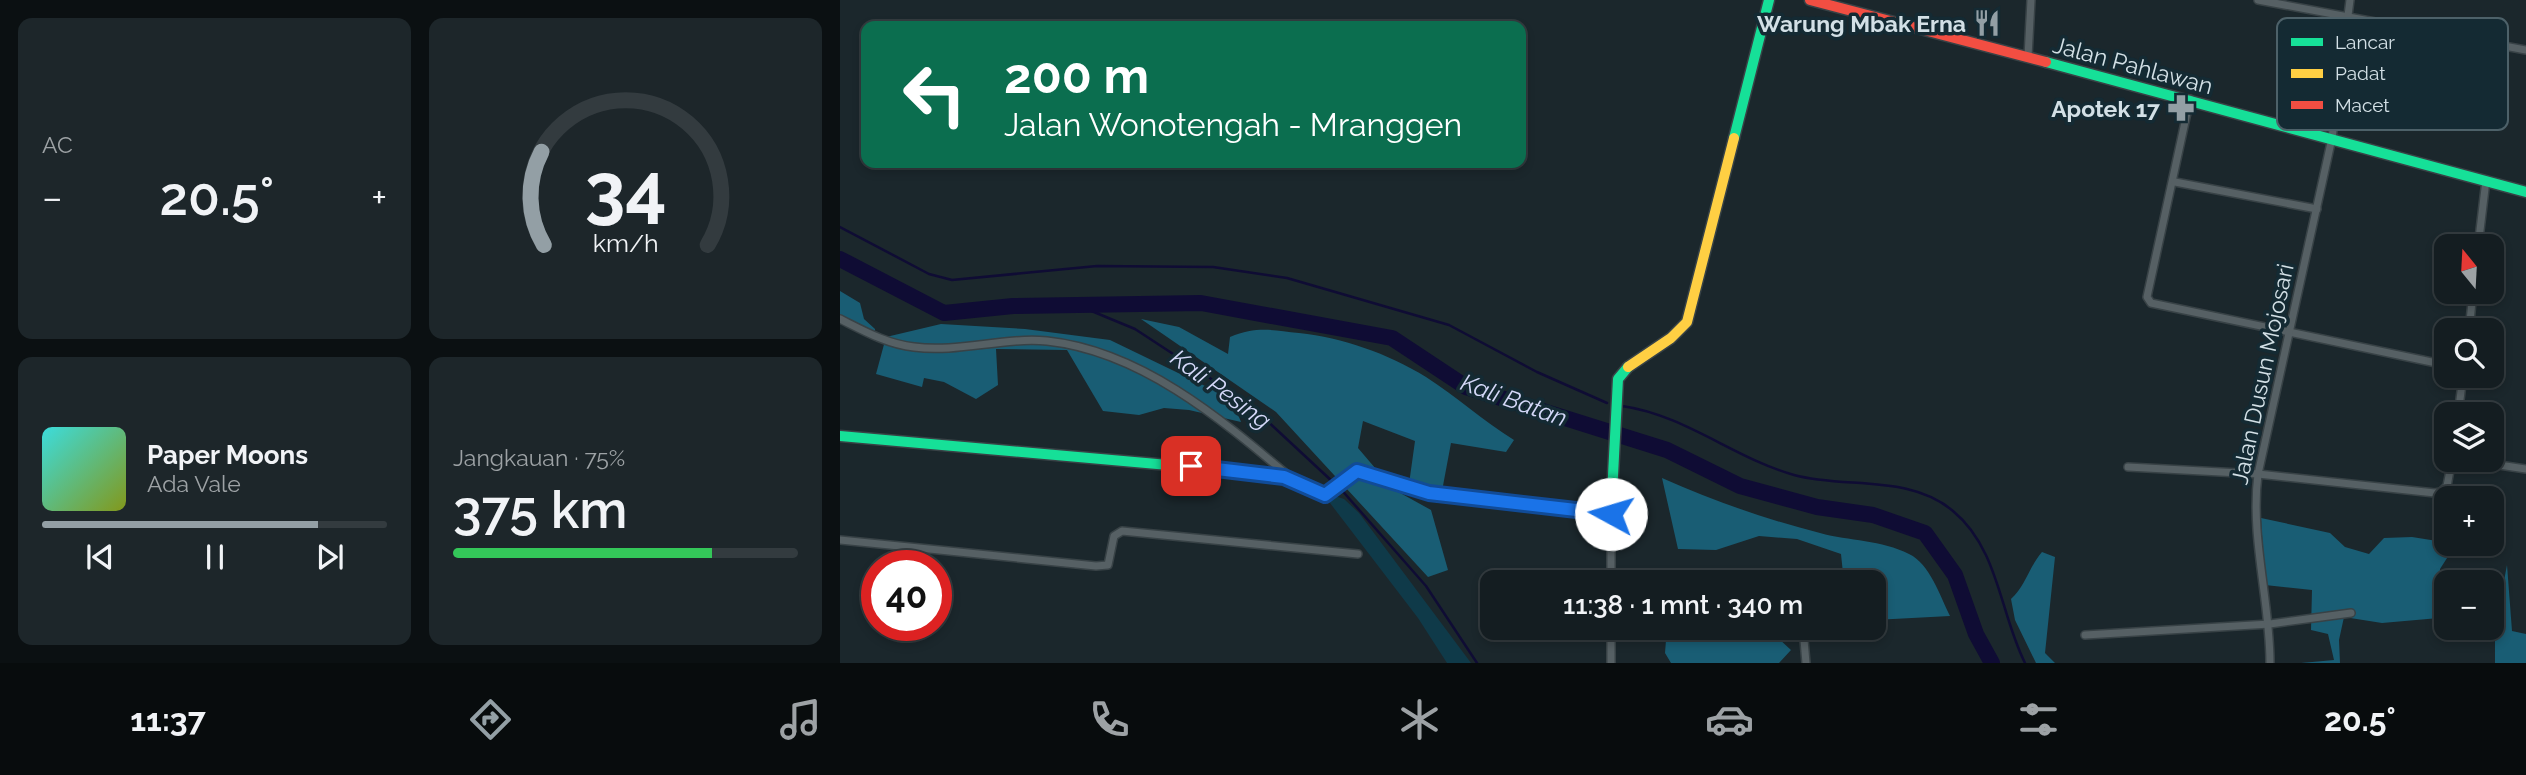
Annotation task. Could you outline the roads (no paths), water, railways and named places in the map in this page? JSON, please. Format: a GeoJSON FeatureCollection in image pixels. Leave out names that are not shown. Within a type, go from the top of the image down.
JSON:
{"type":"FeatureCollection","features":[{"type":"Feature","properties":{"kind":"street"},"geometry":{"type":"LineString","coordinates":[[1611,570],[1615,393],[1621,372],[1682,330],[1692,309],[1769,0]]}},
{"type":"Feature","properties":{"kind":"street","name":"Jalan Pahlawan"},"geometry":{"type":"LineString","coordinates":[[1810,0],[2277,123]]}},
{"type":"Feature","properties":{"kind":"street"},"geometry":{"type":"LineString","coordinates":[[2028,57],[2031,0]]}},
{"type":"Feature","properties":{"kind":"street"},"geometry":{"type":"LineString","coordinates":[[2258,0],[2353,18]]}},
{"type":"Feature","properties":{"kind":"street","name":"Jalan Dusun Mojosari"},"geometry":{"type":"LineString","coordinates":[[2348,17],[2350,0]]}},
{"type":"Feature","properties":{"kind":"street"},"geometry":{"type":"LineString","coordinates":[[2508,47],[2526,50]]}},
{"type":"Feature","properties":{"kind":"street"},"geometry":{"type":"LineString","coordinates":[[2190,99],[2175,182],[2148,300],[2434,362]]}},
{"type":"Feature","properties":{"kind":"street","name":"Jalan Pahlawan"},"geometry":{"type":"LineString","coordinates":[[2303,130],[2526,192]]}},
{"type":"Feature","properties":{"kind":"street","name":"Jalan Dusun Mojosari"},"geometry":{"type":"LineString","coordinates":[[2270,663],[2270,624],[2255,517],[2258,474],[2333,130]]}},
{"type":"Feature","properties":{"kind":"street"},"geometry":{"type":"LineString","coordinates":[[2480,234],[2486,180]]}},
{"type":"Feature","properties":{"kind":"street"},"geometry":{"type":"LineString","coordinates":[[2175,182],[2317,209]]}},
{"type":"Feature","properties":{"kind":"street"},"geometry":{"type":"LineString","coordinates":[[840,318],[870,334],[917,348],[1048,341],[1107,355],[1173,388],[1245,439],[1292,479],[1325,495],[1349,475],[1363,471],[1429,493],[1611,514]]}},
{"type":"Feature","properties":{"kind":"street"},"geometry":{"type":"LineString","coordinates":[[840,436],[1012,453],[1139,461],[1292,479]]}},
{"type":"Feature","properties":{"kind":"street"},"geometry":{"type":"LineString","coordinates":[[2504,465],[2526,468]]}},
{"type":"Feature","properties":{"kind":"street"},"geometry":{"type":"LineString","coordinates":[[2128,467],[2258,474],[2435,493],[2447,486],[2450,472]]}},
{"type":"Feature","properties":{"kind":"street"},"geometry":{"type":"LineString","coordinates":[[840,540],[1096,566],[1108,565],[1114,536],[1122,531],[1359,554]]}},
{"type":"Feature","properties":{"kind":"street"},"geometry":{"type":"LineString","coordinates":[[2085,635],[2270,624],[2351,613]]}},
{"type":"Feature","properties":{"kind":"street"},"geometry":{"type":"LineString","coordinates":[[1611,640],[1611,663]]}},
{"type":"Feature","properties":{"kind":"street"},"geometry":{"type":"LineString","coordinates":[[1804,640],[1806,663]]}},
{"type":"Feature","properties":{"kind":"waterway"},"geometry":{"type":"LineString","coordinates":[[840,227],[929,274],[952,280],[1097,266],[1213,267],[1287,278],[1449,325],[1537,372],[1607,403]]}},
{"type":"Feature","properties":{"kind":"waterway","name":"Kali Batan"},"geometry":{"type":"LineString","coordinates":[[840,259],[944,313],[1013,306],[1201,303],[1392,338],[1466,387],[1667,450],[1740,486],[1817,507],[1873,515],[1925,533],[1955,575],[1976,634],[1992,663]]}},
{"type":"Feature","properties":{"kind":"waterway","name":"Kali Pesing"},"geometry":{"type":"LineString","coordinates":[[1077,305],[1135,329],[1248,403],[1334,483]]}},
{"type":"Feature","properties":{"kind":"waterway"},"geometry":{"type":"LineString","coordinates":[[1622,406],[1667,418],[1772,468],[1794,475],[1897,487],[1936,499],[1968,526],[1980,544],[1997,583],[2025,663]]}},
{"type":"Feature","properties":{"kind":"waterway","name":"Kali Pesing"},"geometry":{"type":"LineString","coordinates":[[1339,487],[1426,586],[1477,663]]}},
{"type":"Feature","properties":{"kind":"place","name":"Warung Mbak Erna"},"geometry":{"type":"Point","coordinates":[1987,23]}},
{"type":"Feature","properties":{"kind":"place","name":"Apotek 17"},"geometry":{"type":"Point","coordinates":[2181,108]}}]}
